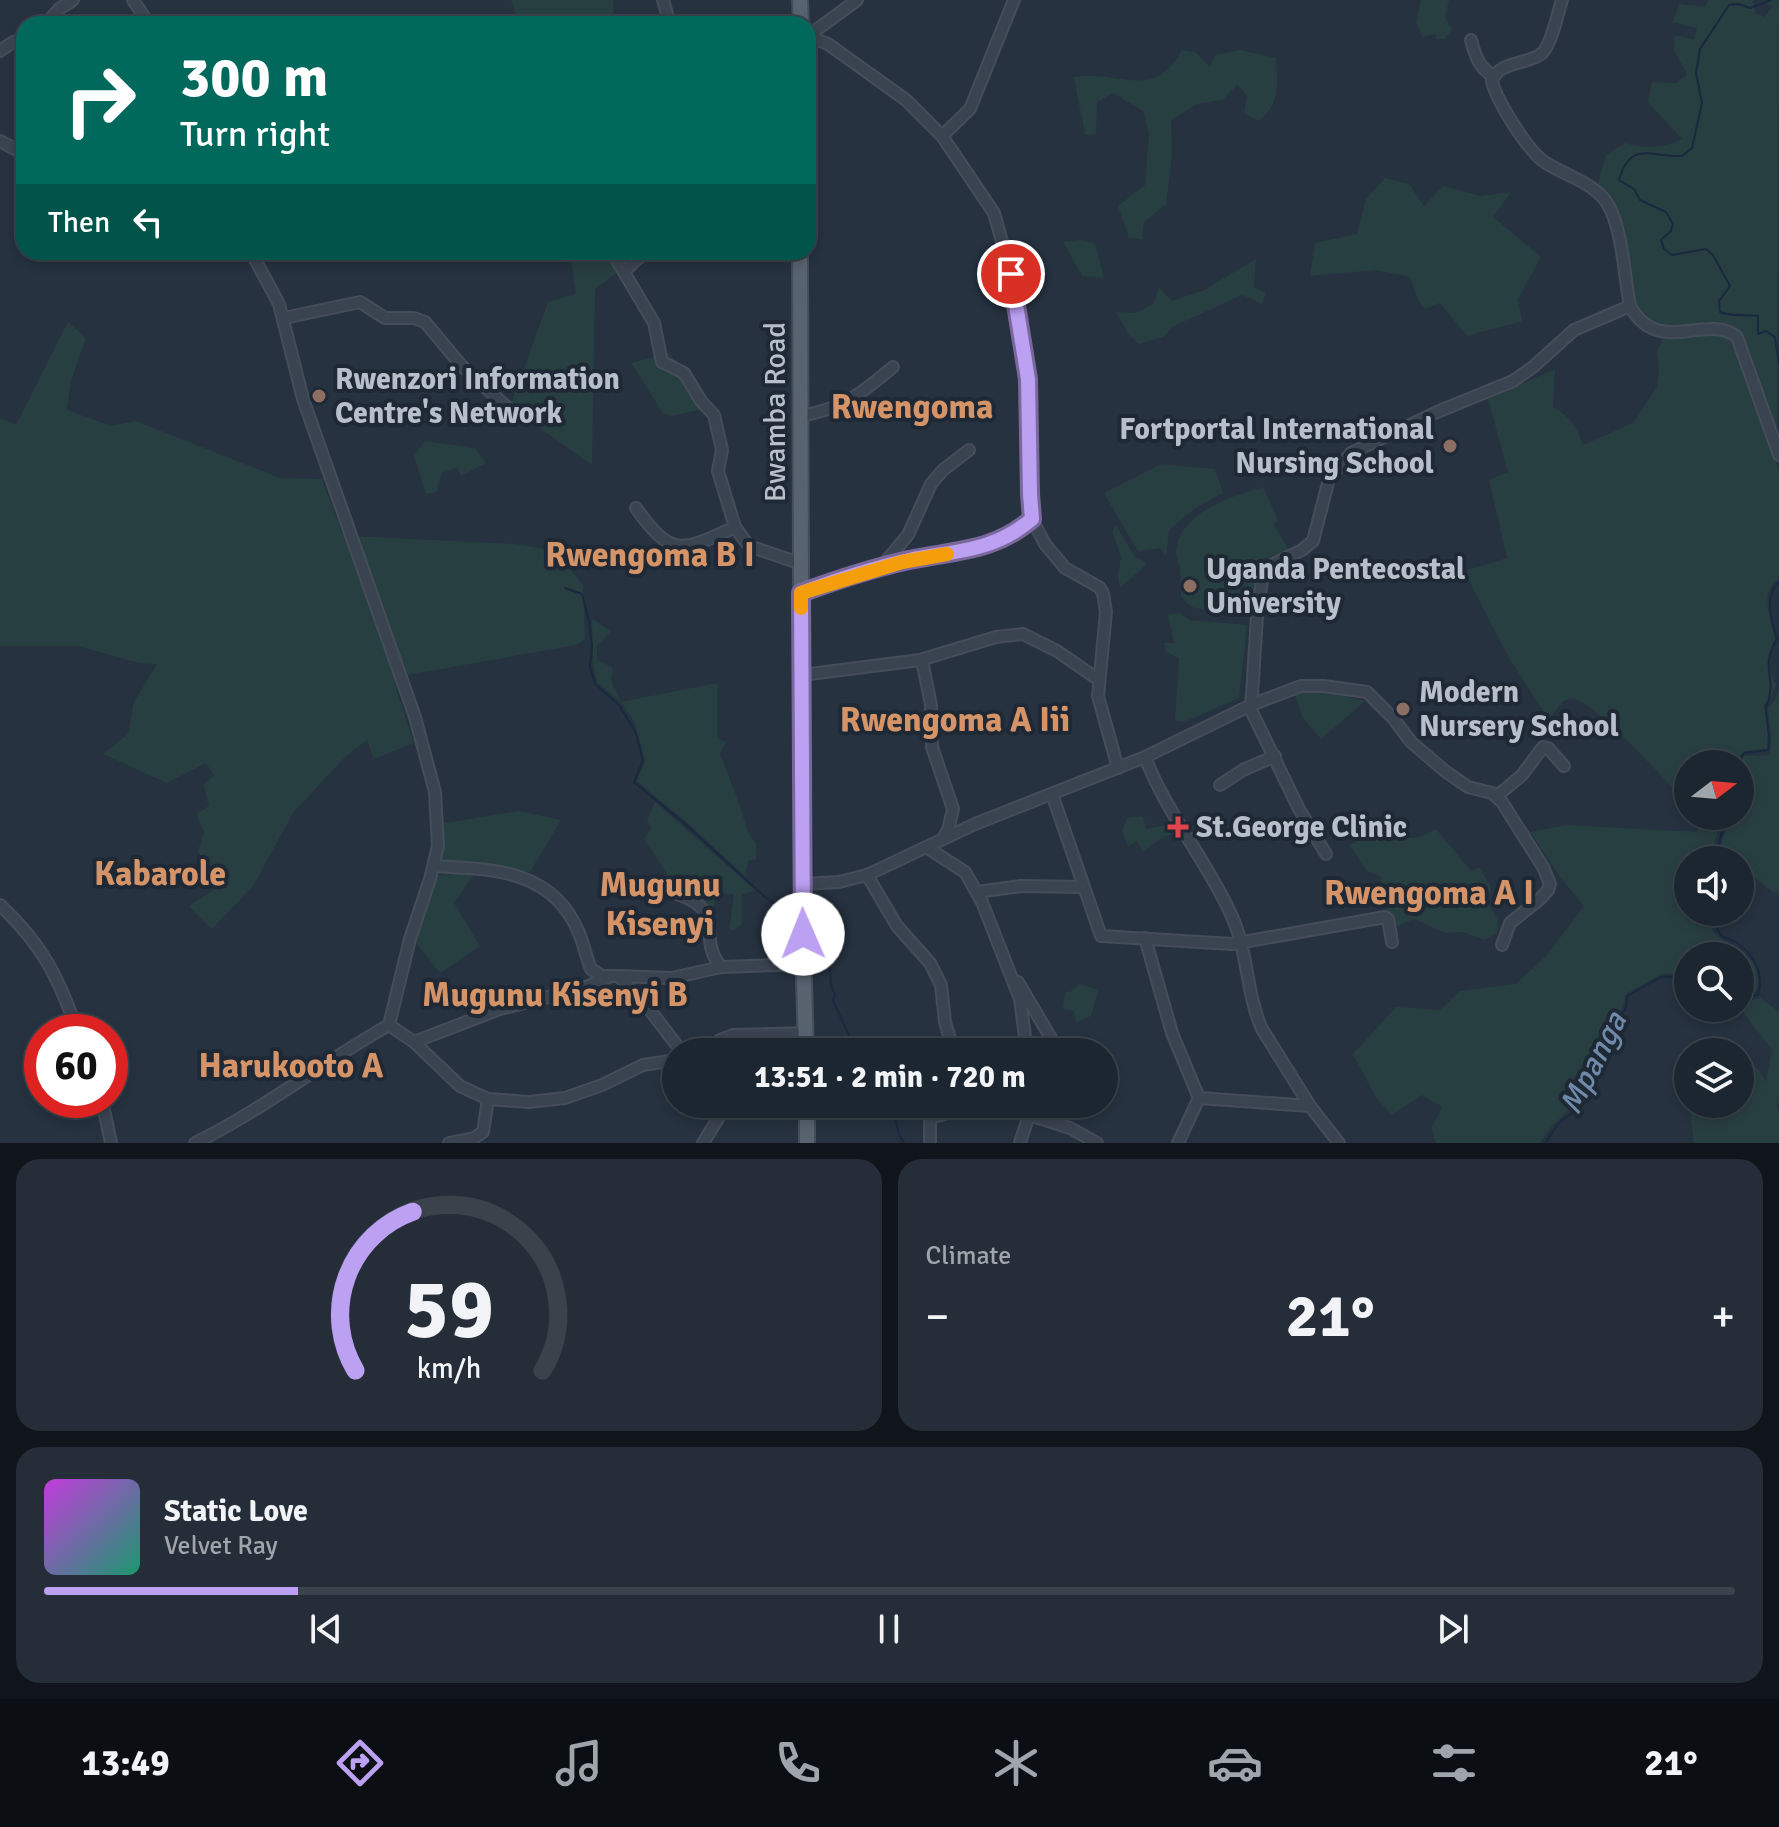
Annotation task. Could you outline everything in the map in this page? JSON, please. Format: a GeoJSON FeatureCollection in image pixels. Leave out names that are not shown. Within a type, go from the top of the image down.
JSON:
{"type":"FeatureCollection","features":[{"type":"Feature","properties":{"kind":"main road","name":"Bwamba Road"},"geometry":{"type":"LineString","coordinates":[[800,260],[802,675],[810,884],[804,964],[806,1038]]}},
{"type":"Feature","properties":{"kind":"main road"},"geometry":{"type":"LineString","coordinates":[[807,1118],[807,1143]]}},
{"type":"Feature","properties":{"kind":"street"},"geometry":{"type":"LineString","coordinates":[[53,16],[73,0]]}},
{"type":"Feature","properties":{"kind":"street"},"geometry":{"type":"LineString","coordinates":[[816,30],[857,0]]}},
{"type":"Feature","properties":{"kind":"street"},"geometry":{"type":"LineString","coordinates":[[942,136],[970,109],[1014,0]]}},
{"type":"Feature","properties":{"kind":"street"},"geometry":{"type":"LineString","coordinates":[[1493,76],[1504,68],[1542,54],[1548,45],[1562,0]]}},
{"type":"Feature","properties":{"kind":"street"},"geometry":{"type":"LineString","coordinates":[[816,39],[864,68],[906,100],[942,136],[994,213],[1011,274],[1028,379],[1032,519],[1045,544],[1065,568],[1099,587],[1103,593],[1106,612],[1099,703],[1118,768]]}},
{"type":"Feature","properties":{"kind":"street"},"geometry":{"type":"LineString","coordinates":[[1471,40],[1479,63],[1484,71],[1493,76]]}},
{"type":"Feature","properties":{"kind":"street"},"geometry":{"type":"LineString","coordinates":[[1493,76],[1493,88],[1529,149],[1544,162],[1591,188],[1607,202],[1630,306],[1641,321],[1663,331],[1676,333],[1716,329],[1737,337],[1775,432],[1779,455]]}},
{"type":"Feature","properties":{"kind":"street"},"geometry":{"type":"LineString","coordinates":[[195,1143],[271,1101],[313,1070],[389,1025],[410,939],[438,846],[438,812],[415,717],[303,399],[284,318],[255,260]]}},
{"type":"Feature","properties":{"kind":"street"},"geometry":{"type":"LineString","coordinates":[[617,260],[654,323],[662,362],[684,373],[701,401],[714,415],[722,450],[718,471],[735,527],[749,546],[802,564]]}},
{"type":"Feature","properties":{"kind":"street"},"geometry":{"type":"LineString","coordinates":[[624,272],[636,260]]}},
{"type":"Feature","properties":{"kind":"street"},"geometry":{"type":"LineString","coordinates":[[284,318],[360,302],[385,318],[419,319],[425,322],[461,365],[509,409]]}},
{"type":"Feature","properties":{"kind":"street"},"geometry":{"type":"LineString","coordinates":[[1326,854],[1299,809],[1254,719],[1251,705],[1263,573],[1267,567],[1302,550],[1313,541],[1326,487],[1343,460],[1383,436],[1513,381],[1574,330],[1630,306]]}},
{"type":"Feature","properties":{"kind":"street"},"geometry":{"type":"LineString","coordinates":[[800,416],[849,402],[893,367]]}},
{"type":"Feature","properties":{"kind":"street"},"geometry":{"type":"LineString","coordinates":[[881,568],[908,535],[931,484],[943,470],[969,450]]}},
{"type":"Feature","properties":{"kind":"street"},"geometry":{"type":"LineString","coordinates":[[636,508],[667,543],[678,547],[705,542],[735,527]]}},
{"type":"Feature","properties":{"kind":"street"},"geometry":{"type":"LineString","coordinates":[[801,593],[881,568],[993,544],[1009,537],[1032,519]]}},
{"type":"Feature","properties":{"kind":"street"},"geometry":{"type":"LineString","coordinates":[[802,675],[922,660],[996,637],[1026,635],[1099,680]]}},
{"type":"Feature","properties":{"kind":"street"},"geometry":{"type":"LineString","coordinates":[[922,660],[931,705],[932,747],[953,809],[943,839]]}},
{"type":"Feature","properties":{"kind":"street"},"geometry":{"type":"LineString","coordinates":[[810,884],[867,875],[943,839],[1145,757],[1251,705],[1301,686],[1324,686],[1367,692],[1411,742],[1451,776],[1468,787],[1497,796],[1543,867],[1550,884],[1540,899],[1510,923],[1502,945]]}},
{"type":"Feature","properties":{"kind":"street"},"geometry":{"type":"LineString","coordinates":[[1497,796],[1522,775],[1543,747],[1548,748],[1564,766]]}},
{"type":"Feature","properties":{"kind":"street"},"geometry":{"type":"LineString","coordinates":[[1220,785],[1275,756]]}},
{"type":"Feature","properties":{"kind":"street"},"geometry":{"type":"LineString","coordinates":[[1145,757],[1173,816],[1230,910],[1243,942],[1258,1022],[1310,1106],[1339,1143]]}},
{"type":"Feature","properties":{"kind":"street"},"geometry":{"type":"LineString","coordinates":[[1052,794],[1101,936],[1212,945],[1385,917],[1392,942]]}},
{"type":"Feature","properties":{"kind":"street"},"geometry":{"type":"LineString","coordinates":[[926,847],[951,860],[965,872],[977,892],[1012,973],[1020,999],[1025,1038]]}},
{"type":"Feature","properties":{"kind":"street"},"geometry":{"type":"LineString","coordinates":[[434,866],[504,871],[537,884],[554,897],[573,922],[591,969],[602,976],[682,977],[721,967],[804,964]]}},
{"type":"Feature","properties":{"kind":"street"},"geometry":{"type":"LineString","coordinates":[[867,875],[897,926],[930,963],[941,985],[950,1038]]}},
{"type":"Feature","properties":{"kind":"street"},"geometry":{"type":"LineString","coordinates":[[669,882],[672,891],[701,905],[707,914],[711,952],[721,967]]}},
{"type":"Feature","properties":{"kind":"street"},"geometry":{"type":"LineString","coordinates":[[977,892],[1021,886],[1083,887]]}},
{"type":"Feature","properties":{"kind":"street"},"geometry":{"type":"LineString","coordinates":[[0,905],[27,930],[49,963],[70,1014]]}},
{"type":"Feature","properties":{"kind":"street"},"geometry":{"type":"LineString","coordinates":[[1145,938],[1172,1033],[1199,1098],[1178,1143]]}},
{"type":"Feature","properties":{"kind":"street"},"geometry":{"type":"LineString","coordinates":[[1012,973],[1051,1038]]}},
{"type":"Feature","properties":{"kind":"street"},"geometry":{"type":"LineString","coordinates":[[414,1042],[500,1009],[584,988],[616,976]]}},
{"type":"Feature","properties":{"kind":"street"},"geometry":{"type":"LineString","coordinates":[[616,976],[649,1009],[671,1038]]}},
{"type":"Feature","properties":{"kind":"street"},"geometry":{"type":"LineString","coordinates":[[389,1025],[414,1042],[460,1086],[488,1099],[529,1102],[565,1098],[602,1085],[643,1065],[662,1062]]}},
{"type":"Feature","properties":{"kind":"street"},"geometry":{"type":"LineString","coordinates":[[725,1038],[733,1035],[806,1033]]}},
{"type":"Feature","properties":{"kind":"street"},"geometry":{"type":"LineString","coordinates":[[1199,1098],[1310,1106]]}},
{"type":"Feature","properties":{"kind":"street"},"geometry":{"type":"LineString","coordinates":[[449,1143],[484,1138],[488,1099]]}},
{"type":"Feature","properties":{"kind":"street"},"geometry":{"type":"LineString","coordinates":[[106,1118],[111,1143]]}},
{"type":"Feature","properties":{"kind":"street"},"geometry":{"type":"LineString","coordinates":[[703,1143],[718,1118]]}},
{"type":"Feature","properties":{"kind":"street"},"geometry":{"type":"LineString","coordinates":[[930,1118],[930,1143]]}},
{"type":"Feature","properties":{"kind":"street"},"geometry":{"type":"LineString","coordinates":[[1020,1143],[1027,1118]]}},
{"type":"Feature","properties":{"kind":"street"},"geometry":{"type":"LineString","coordinates":[[1049,1118],[1097,1143]]}},
{"type":"Feature","properties":{"kind":"green space"},"geometry":{"type":"Polygon","coordinates":[[[511,0],[613,0],[614,16],[516,16],[511,0]]]}},
{"type":"Feature","properties":{"kind":"green space"},"geometry":{"type":"Polygon","coordinates":[[[1421,0],[1449,0],[1445,18],[1452,29],[1445,39],[1437,39],[1435,34],[1422,37],[1416,22],[1421,0]]]}},
{"type":"Feature","properties":{"kind":"green space"},"geometry":{"type":"Polygon","coordinates":[[[1708,0],[1753,0],[1756,14],[1765,17],[1773,6],[1761,1],[1779,0],[1777,427],[1771,424],[1742,335],[1726,325],[1709,322],[1676,328],[1656,324],[1635,308],[1621,231],[1597,187],[1606,155],[1625,143],[1654,147],[1682,139],[1648,102],[1652,82],[1677,83],[1687,74],[1674,50],[1675,35],[1694,40],[1697,28],[1673,22],[1679,4],[1706,7],[1708,0]]]}},
{"type":"Feature","properties":{"kind":"green space"},"geometry":{"type":"Polygon","coordinates":[[[1182,50],[1195,52],[1210,67],[1215,55],[1240,50],[1276,58],[1274,101],[1258,121],[1244,113],[1247,97],[1238,84],[1222,100],[1197,104],[1171,120],[1172,156],[1166,204],[1144,222],[1142,239],[1129,238],[1118,206],[1145,185],[1149,135],[1143,111],[1113,93],[1097,102],[1096,134],[1085,135],[1074,77],[1147,80],[1171,66],[1182,50]]]}},
{"type":"Feature","properties":{"kind":"green space"},"geometry":{"type":"Polygon","coordinates":[[[1385,178],[1409,184],[1424,206],[1443,186],[1481,196],[1511,192],[1493,217],[1541,257],[1518,299],[1522,321],[1467,336],[1440,303],[1425,309],[1418,300],[1410,277],[1376,270],[1310,276],[1315,243],[1357,234],[1366,199],[1385,178]]]}},
{"type":"Feature","properties":{"kind":"green space"},"geometry":{"type":"Polygon","coordinates":[[[1081,240],[1095,244],[1104,278],[1082,276],[1063,242],[1081,240]]]}},
{"type":"Feature","properties":{"kind":"green space"},"geometry":{"type":"Polygon","coordinates":[[[1256,259],[1254,287],[1266,293],[1262,304],[1242,295],[1172,327],[1163,337],[1139,344],[1129,335],[1116,312],[1136,313],[1154,303],[1159,287],[1172,301],[1204,290],[1256,259]]]}},
{"type":"Feature","properties":{"kind":"green space"},"geometry":{"type":"Polygon","coordinates":[[[571,260],[618,260],[622,269],[595,289],[592,465],[510,407],[548,302],[576,294],[571,260]]]}},
{"type":"Feature","properties":{"kind":"green space"},"geometry":{"type":"Polygon","coordinates":[[[68,322],[86,338],[71,381],[67,410],[111,426],[136,421],[280,478],[322,479],[342,533],[346,534],[397,680],[394,682],[414,743],[374,759],[367,740],[346,756],[293,813],[253,886],[212,929],[189,906],[216,888],[198,851],[204,832],[196,814],[209,806],[204,785],[214,775],[206,763],[167,783],[103,754],[128,734],[134,702],[157,664],[140,663],[78,646],[0,646],[0,418],[16,425],[68,322]]]}},
{"type":"Feature","properties":{"kind":"green space"},"geometry":{"type":"Polygon","coordinates":[[[1716,333],[1729,337],[1735,345],[1779,470],[1779,579],[1769,590],[1767,598],[1775,639],[1769,662],[1776,685],[1764,705],[1769,737],[1767,749],[1674,750],[1674,790],[1585,704],[1574,699],[1563,701],[1549,719],[1509,658],[1464,571],[1507,558],[1489,480],[1508,472],[1488,399],[1555,369],[1553,407],[1572,422],[1582,444],[1586,444],[1634,422],[1657,386],[1657,351],[1663,338],[1716,333]]]}},
{"type":"Feature","properties":{"kind":"green space"},"geometry":{"type":"Polygon","coordinates":[[[668,353],[677,362],[689,388],[704,409],[671,416],[663,413],[631,363],[668,353]]]}},
{"type":"Feature","properties":{"kind":"green space"},"geometry":{"type":"Polygon","coordinates":[[[425,441],[475,448],[486,463],[461,476],[458,467],[442,473],[436,492],[426,494],[414,456],[425,441]]]}},
{"type":"Feature","properties":{"kind":"green space"},"geometry":{"type":"Polygon","coordinates":[[[1161,464],[1215,469],[1223,493],[1194,509],[1169,530],[1166,556],[1161,548],[1138,551],[1104,493],[1161,464]]]}},
{"type":"Feature","properties":{"kind":"green space"},"geometry":{"type":"Polygon","coordinates":[[[1263,487],[1278,520],[1274,525],[1289,550],[1260,562],[1254,595],[1247,604],[1226,610],[1210,610],[1187,604],[1181,596],[1176,552],[1179,538],[1186,527],[1222,501],[1263,487]]]}},
{"type":"Feature","properties":{"kind":"green space"},"geometry":{"type":"Polygon","coordinates":[[[1116,526],[1135,557],[1146,565],[1120,588],[1118,575],[1121,558],[1112,530],[1116,526]]]}},
{"type":"Feature","properties":{"kind":"green space"},"geometry":{"type":"Polygon","coordinates":[[[352,536],[515,544],[556,551],[583,585],[585,639],[576,645],[402,676],[352,536]]]}},
{"type":"Feature","properties":{"kind":"green space"},"geometry":{"type":"Polygon","coordinates":[[[1179,613],[1190,620],[1247,625],[1239,698],[1184,722],[1175,721],[1179,658],[1165,651],[1164,643],[1174,643],[1168,614],[1179,613]]]}},
{"type":"Feature","properties":{"kind":"green space"},"geometry":{"type":"Polygon","coordinates":[[[592,619],[611,631],[597,646],[597,660],[613,668],[611,681],[621,702],[598,683],[593,665],[592,619]]]}},
{"type":"Feature","properties":{"kind":"green space"},"geometry":{"type":"Polygon","coordinates":[[[717,683],[717,738],[726,742],[720,754],[748,833],[756,843],[756,859],[748,861],[745,876],[637,781],[645,761],[635,723],[621,702],[717,683]]]}},
{"type":"Feature","properties":{"kind":"green space"},"geometry":{"type":"Polygon","coordinates":[[[1316,689],[1365,701],[1321,739],[1303,718],[1295,695],[1316,689]]]}},
{"type":"Feature","properties":{"kind":"green space"},"geometry":{"type":"Polygon","coordinates":[[[1779,690],[1779,893],[1754,877],[1754,846],[1720,846],[1725,830],[1754,830],[1754,756],[1769,755],[1768,708],[1779,690]]]}},
{"type":"Feature","properties":{"kind":"green space"},"geometry":{"type":"Polygon","coordinates":[[[655,802],[755,890],[742,895],[742,923],[735,930],[729,930],[734,894],[715,893],[713,928],[682,897],[644,839],[651,829],[647,821],[655,802]]]}},
{"type":"Feature","properties":{"kind":"green space"},"geometry":{"type":"Polygon","coordinates":[[[519,811],[561,820],[530,872],[477,863],[442,862],[441,824],[519,811]]]}},
{"type":"Feature","properties":{"kind":"green space"},"geometry":{"type":"Polygon","coordinates":[[[1143,816],[1146,829],[1166,823],[1171,834],[1143,852],[1137,841],[1128,846],[1122,831],[1127,818],[1143,816]]]}},
{"type":"Feature","properties":{"kind":"green space"},"geometry":{"type":"Polygon","coordinates":[[[1388,818],[1390,823],[1385,828],[1404,837],[1423,836],[1436,829],[1471,871],[1479,867],[1491,887],[1488,902],[1497,919],[1498,932],[1485,940],[1463,932],[1445,933],[1414,919],[1392,929],[1385,899],[1388,890],[1380,883],[1381,877],[1366,870],[1350,845],[1359,840],[1359,832],[1368,820],[1380,823],[1388,818]]]}},
{"type":"Feature","properties":{"kind":"green space"},"geometry":{"type":"Polygon","coordinates":[[[1567,825],[1697,832],[1718,830],[1714,846],[1674,846],[1674,926],[1711,926],[1726,942],[1674,942],[1674,974],[1661,974],[1626,994],[1623,1007],[1578,1087],[1574,1105],[1551,1127],[1540,1143],[1436,1143],[1431,1128],[1443,1107],[1422,1095],[1392,1115],[1376,1098],[1353,1054],[1396,1007],[1440,1010],[1460,991],[1516,984],[1547,955],[1584,906],[1530,832],[1567,825]]]}},
{"type":"Feature","properties":{"kind":"green space"},"geometry":{"type":"Polygon","coordinates":[[[476,872],[454,903],[480,946],[440,973],[414,940],[429,892],[439,875],[476,872]]]}},
{"type":"Feature","properties":{"kind":"green space"},"geometry":{"type":"Polygon","coordinates":[[[1754,964],[1758,976],[1754,992],[1754,964]]]}},
{"type":"Feature","properties":{"kind":"green space"},"geometry":{"type":"Polygon","coordinates":[[[1079,984],[1098,990],[1091,1016],[1076,1022],[1074,1011],[1063,1009],[1065,992],[1070,992],[1079,984]]]}},
{"type":"Feature","properties":{"kind":"green space"},"geometry":{"type":"Polygon","coordinates":[[[1760,998],[1779,1012],[1779,1103],[1776,1104],[1779,1111],[1779,1143],[1694,1143],[1691,1118],[1754,1118],[1754,1067],[1766,1082],[1772,1050],[1751,1022],[1754,1022],[1754,1000],[1760,998]]]}},
{"type":"Feature","properties":{"kind":"waterway","name":"Mpanga"},"geometry":{"type":"LineString","coordinates":[[1771,0],[1750,8],[1729,5],[1700,49],[1696,73],[1702,103],[1692,148],[1682,156],[1636,155],[1629,160],[1619,180],[1634,189],[1640,200],[1666,212],[1673,224],[1671,231],[1661,240],[1664,249],[1672,255],[1706,249],[1713,255],[1730,286],[1719,301],[1720,312],[1758,316],[1758,334],[1766,331],[1775,337],[1779,364]]}},
{"type":"Feature","properties":{"kind":"waterway"},"geometry":{"type":"LineString","coordinates":[[1754,752],[1768,750],[1766,707],[1771,688],[1769,659],[1777,639],[1770,601],[1779,582]]}},
{"type":"Feature","properties":{"kind":"waterway"},"geometry":{"type":"LineString","coordinates":[[565,588],[582,594],[589,621],[592,646],[590,667],[595,684],[619,705],[636,733],[643,761],[634,782],[765,897],[790,914]]}},
{"type":"Feature","properties":{"kind":"waterway"},"geometry":{"type":"LineString","coordinates":[[808,633],[809,671]]}},
{"type":"Feature","properties":{"kind":"waterway"},"geometry":{"type":"LineString","coordinates":[[809,677],[813,878]]}},
{"type":"Feature","properties":{"kind":"waterway","name":"Mpanga"},"geometry":{"type":"LineString","coordinates":[[1718,846],[1722,830]]}},
{"type":"Feature","properties":{"kind":"waterway"},"geometry":{"type":"LineString","coordinates":[[813,889],[811,915],[819,926],[815,949],[829,968],[835,994],[833,1001],[850,1038]]}},
{"type":"Feature","properties":{"kind":"waterway","name":"Mpanga"},"geometry":{"type":"LineString","coordinates":[[1716,926],[1725,938],[1735,942]]}},
{"type":"Feature","properties":{"kind":"waterway","name":"Mpanga"},"geometry":{"type":"LineString","coordinates":[[1754,961],[1760,979],[1758,995],[1754,996]]}},
{"type":"Feature","properties":{"kind":"waterway","name":"Mpanga"},"geometry":{"type":"LineString","coordinates":[[1545,1143],[1559,1123],[1577,1109],[1584,1083],[1626,1007],[1627,996],[1661,977],[1674,977]]}},
{"type":"Feature","properties":{"kind":"waterway"},"geometry":{"type":"LineString","coordinates":[[895,1118],[904,1143]]}},
{"type":"Feature","properties":{"kind":"slow traffic"},"geometry":{"type":"LineString","coordinates":[[801,608],[801,593],[902,562],[947,554]]}},
{"type":"Feature","properties":{"kind":"place","name":"Rwenzori Information Centre's Network"},"geometry":{"type":"Point","coordinates":[319,396]}},
{"type":"Feature","properties":{"kind":"place","name":"Fortportal International Nursing School"},"geometry":{"type":"Point","coordinates":[1450,446]}},
{"type":"Feature","properties":{"kind":"place","name":"Uganda Pentecostal University"},"geometry":{"type":"Point","coordinates":[1190,586]}},
{"type":"Feature","properties":{"kind":"place","name":"Modern Nursery School"},"geometry":{"type":"Point","coordinates":[1403,709]}},
{"type":"Feature","properties":{"kind":"place","name":"St.George Clinic"},"geometry":{"type":"Point","coordinates":[1178,827]}},
{"type":"Feature","properties":{"kind":"district","name":"Rwengoma"},"geometry":{"type":"Point","coordinates":[912,407]}},
{"type":"Feature","properties":{"kind":"district","name":"Rwengoma B I"},"geometry":{"type":"Point","coordinates":[650,555]}},
{"type":"Feature","properties":{"kind":"district","name":"Rwengoma A Iii"},"geometry":{"type":"Point","coordinates":[955,720]}},
{"type":"Feature","properties":{"kind":"district","name":"Kabarole"},"geometry":{"type":"Point","coordinates":[160,874]}},
{"type":"Feature","properties":{"kind":"district","name":"Rwengoma A I"},"geometry":{"type":"Point","coordinates":[1429,893]}},
{"type":"Feature","properties":{"kind":"district","name":"Mugunu Kisenyi"},"geometry":{"type":"Point","coordinates":[660,904]}},
{"type":"Feature","properties":{"kind":"district","name":"Mugunu Kisenyi B"},"geometry":{"type":"Point","coordinates":[555,995]}},
{"type":"Feature","properties":{"kind":"district","name":"Harukooto A"},"geometry":{"type":"Point","coordinates":[291,1066]}},
{"type":"Feature","properties":{"kind":"route"},"geometry":{"type":"LineString","coordinates":[[803,934],[801,593],[911,560],[1000,542],[1032,519],[1030,400],[1011,274]]}}]}
